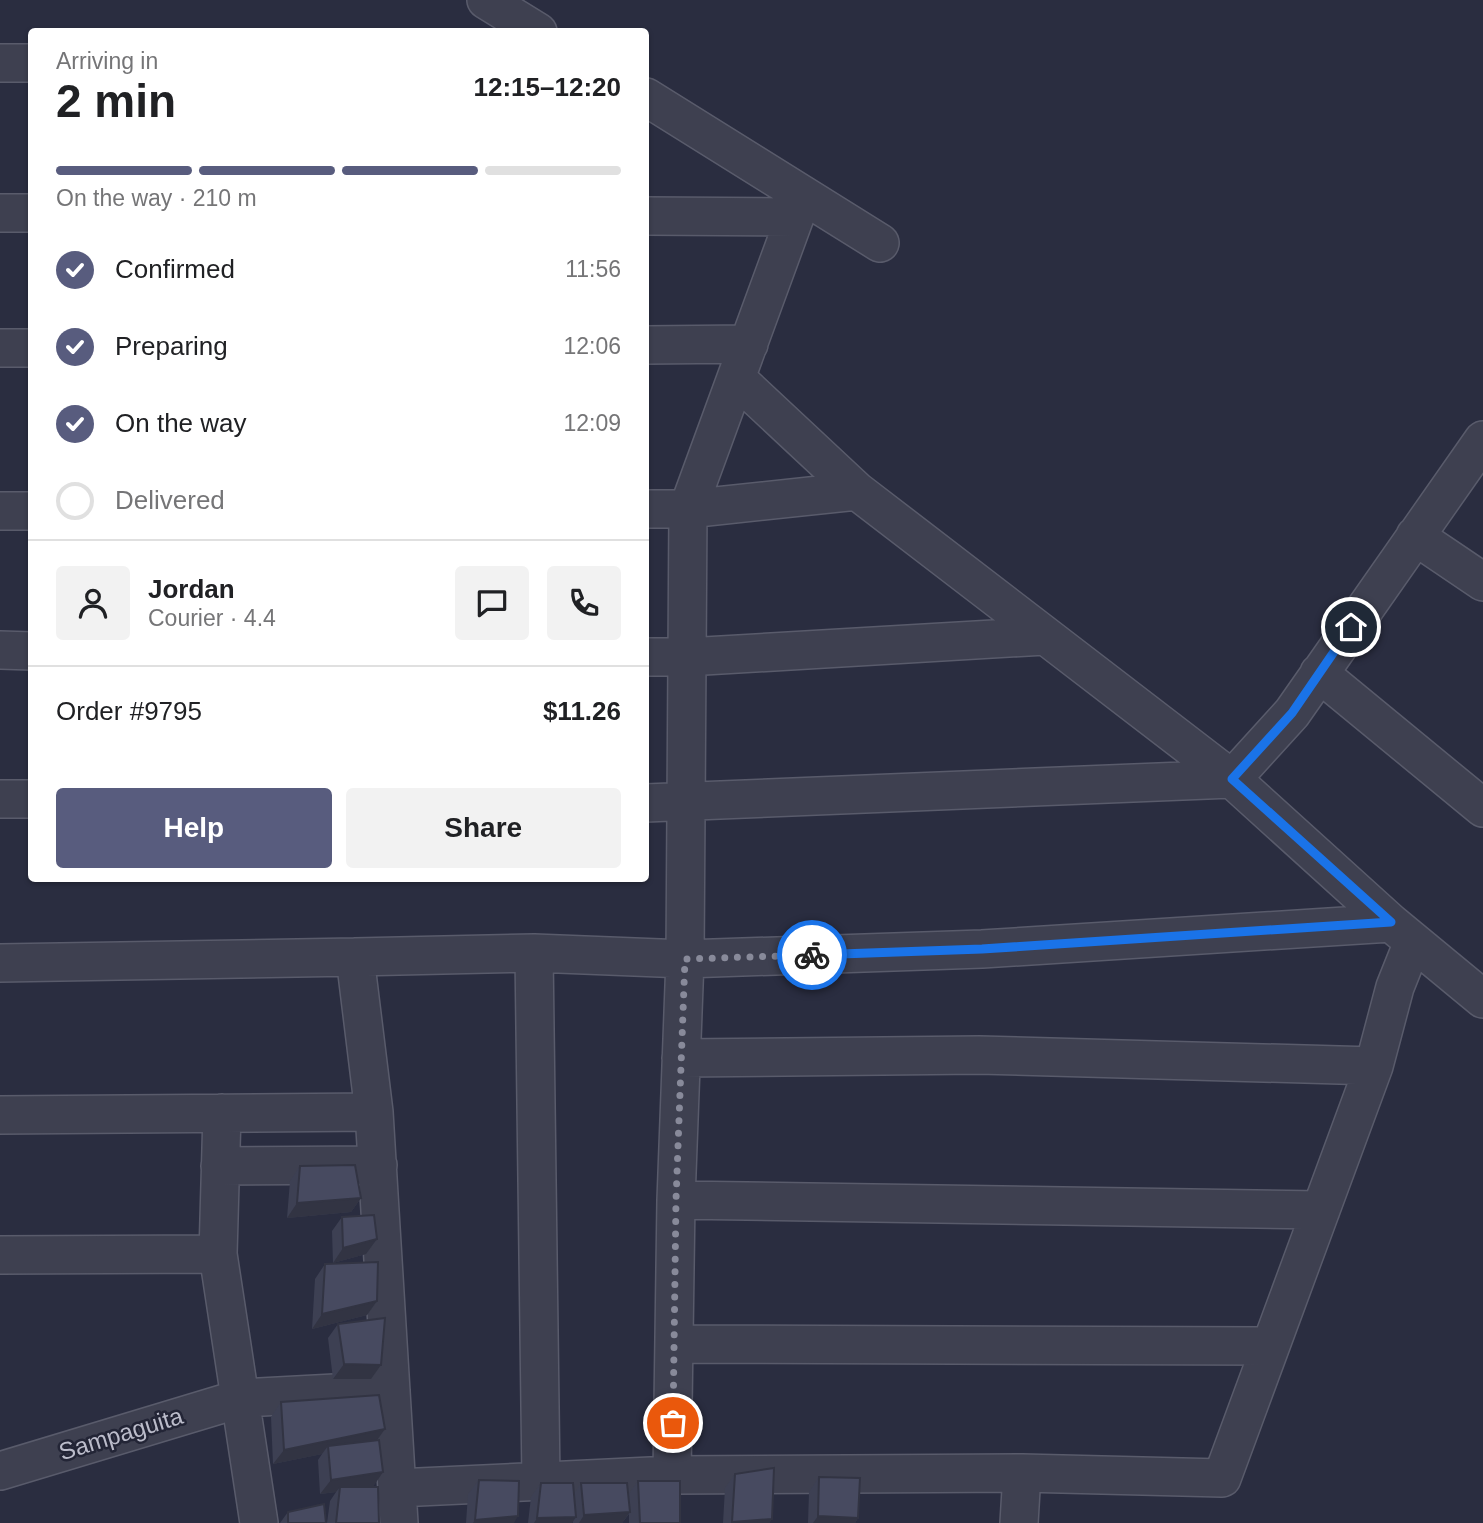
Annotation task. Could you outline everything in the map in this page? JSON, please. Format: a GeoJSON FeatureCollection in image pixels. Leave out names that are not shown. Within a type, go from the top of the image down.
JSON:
{"type":"FeatureCollection","features":[{"type":"Feature","properties":{"kind":"street"},"geometry":{"type":"LineString","coordinates":[[486,0],[532,28]]}},
{"type":"Feature","properties":{"kind":"street"},"geometry":{"type":"LineString","coordinates":[[0,63],[28,63]]}},
{"type":"Feature","properties":{"kind":"street"},"geometry":{"type":"LineString","coordinates":[[649,99],[799,206],[880,243]]}},
{"type":"Feature","properties":{"kind":"street"},"geometry":{"type":"LineString","coordinates":[[649,216],[799,206]]}},
{"type":"Feature","properties":{"kind":"street"},"geometry":{"type":"LineString","coordinates":[[672,1475],[676,1200],[685,959],[688,509],[799,206]]}},
{"type":"Feature","properties":{"kind":"street"},"geometry":{"type":"LineString","coordinates":[[0,213],[28,213]]}},
{"type":"Feature","properties":{"kind":"street"},"geometry":{"type":"LineString","coordinates":[[649,345],[743,361],[857,491],[1232,779],[1402,932],[1483,999]]}},
{"type":"Feature","properties":{"kind":"street"},"geometry":{"type":"LineString","coordinates":[[0,348],[28,348]]}},
{"type":"Feature","properties":{"kind":"street"},"geometry":{"type":"LineString","coordinates":[[649,803],[1232,779],[1292,713],[1483,439]]}},
{"type":"Feature","properties":{"kind":"street"},"geometry":{"type":"LineString","coordinates":[[649,509],[688,509],[857,491]]}},
{"type":"Feature","properties":{"kind":"street"},"geometry":{"type":"LineString","coordinates":[[0,511],[28,510]]}},
{"type":"Feature","properties":{"kind":"street"},"geometry":{"type":"LineString","coordinates":[[1415,536],[1483,582]]}},
{"type":"Feature","properties":{"kind":"street"},"geometry":{"type":"LineString","coordinates":[[649,657],[1045,636]]}},
{"type":"Feature","properties":{"kind":"street"},"geometry":{"type":"LineString","coordinates":[[0,650],[28,650]]}},
{"type":"Feature","properties":{"kind":"street"},"geometry":{"type":"LineString","coordinates":[[1319,673],[1483,808]]}},
{"type":"Feature","properties":{"kind":"street"},"geometry":{"type":"LineString","coordinates":[[0,799],[28,799]]}},
{"type":"Feature","properties":{"kind":"street"},"geometry":{"type":"LineString","coordinates":[[0,963],[534,953],[685,959],[1402,932]]}},
{"type":"Feature","properties":{"kind":"street"},"geometry":{"type":"LineString","coordinates":[[355,957],[374,1112],[398,1506],[541,1481],[672,1475],[1022,1474],[1222,1478],[1374,1066],[1395,988],[1402,932]]}},
{"type":"Feature","properties":{"kind":"street"},"geometry":{"type":"LineString","coordinates":[[534,953],[541,1481]]}},
{"type":"Feature","properties":{"kind":"street"},"geometry":{"type":"LineString","coordinates":[[681,1058],[979,1055],[1374,1066]]}},
{"type":"Feature","properties":{"kind":"street"},"geometry":{"type":"LineString","coordinates":[[0,1115],[374,1112]]}},
{"type":"Feature","properties":{"kind":"street"},"geometry":{"type":"LineString","coordinates":[[222,1113],[218,1254],[260,1523]]}},
{"type":"Feature","properties":{"kind":"street"},"geometry":{"type":"LineString","coordinates":[[220,1167],[378,1165]]}},
{"type":"Feature","properties":{"kind":"street"},"geometry":{"type":"LineString","coordinates":[[676,1200],[1321,1210]]}},
{"type":"Feature","properties":{"kind":"street"},"geometry":{"type":"LineString","coordinates":[[0,1255],[218,1254]]}},
{"type":"Feature","properties":{"kind":"street"},"geometry":{"type":"LineString","coordinates":[[674,1344],[1270,1346]]}},
{"type":"Feature","properties":{"kind":"street","name":"Sampaguita"},"geometry":{"type":"LineString","coordinates":[[0,1471],[242,1398],[391,1390]]}},
{"type":"Feature","properties":{"kind":"street"},"geometry":{"type":"LineString","coordinates":[[1019,1523],[1022,1474]]}},
{"type":"Feature","properties":{"kind":"building"},"geometry":{"type":"Polygon","coordinates":[[[355,1165],[361,1198],[297,1203],[300,1166],[355,1165]]]}},
{"type":"Feature","properties":{"kind":"building"},"geometry":{"type":"Polygon","coordinates":[[[374,1215],[377,1239],[343,1248],[342,1217],[374,1215]]]}},
{"type":"Feature","properties":{"kind":"building"},"geometry":{"type":"Polygon","coordinates":[[[378,1262],[377,1301],[322,1314],[325,1264],[378,1262]]]}},
{"type":"Feature","properties":{"kind":"building"},"geometry":{"type":"Polygon","coordinates":[[[385,1318],[381,1365],[344,1364],[338,1324],[385,1318]]]}},
{"type":"Feature","properties":{"kind":"building"},"geometry":{"type":"Polygon","coordinates":[[[379,1395],[385,1429],[284,1450],[281,1402],[379,1395]]]}},
{"type":"Feature","properties":{"kind":"building"},"geometry":{"type":"Polygon","coordinates":[[[379,1440],[383,1472],[331,1480],[328,1446],[379,1440]]]}},
{"type":"Feature","properties":{"kind":"building"},"geometry":{"type":"Polygon","coordinates":[[[774,1468],[772,1519],[732,1522],[735,1474],[774,1468]]]}},
{"type":"Feature","properties":{"kind":"building"},"geometry":{"type":"Polygon","coordinates":[[[819,1477],[860,1478],[858,1518],[818,1516],[819,1477]]]}},
{"type":"Feature","properties":{"kind":"building"},"geometry":{"type":"Polygon","coordinates":[[[479,1480],[519,1481],[518,1516],[475,1520],[479,1480]]]}},
{"type":"Feature","properties":{"kind":"building"},"geometry":{"type":"Polygon","coordinates":[[[638,1481],[680,1481],[680,1523],[640,1523],[638,1481]]]}},
{"type":"Feature","properties":{"kind":"building"},"geometry":{"type":"Polygon","coordinates":[[[541,1483],[573,1483],[576,1517],[537,1518],[541,1483]]]}},
{"type":"Feature","properties":{"kind":"building"},"geometry":{"type":"Polygon","coordinates":[[[581,1483],[627,1483],[630,1512],[584,1515],[581,1483]]]}},
{"type":"Feature","properties":{"kind":"building"},"geometry":{"type":"Polygon","coordinates":[[[340,1487],[378,1487],[379,1523],[336,1523],[340,1487]]]}},
{"type":"Feature","properties":{"kind":"building"},"geometry":{"type":"Polygon","coordinates":[[[324,1504],[326,1523],[288,1523],[288,1512],[324,1504]]]}},
{"type":"Feature","properties":{"kind":"way so far"},"geometry":{"type":"LineString","coordinates":[[673,1423],[676,1200],[685,959],[812,955]]}},
{"type":"Feature","properties":{"kind":"route"},"geometry":{"type":"LineString","coordinates":[[812,955],[982,949],[1391,922],[1232,779],[1292,713],[1351,627]]}}]}
